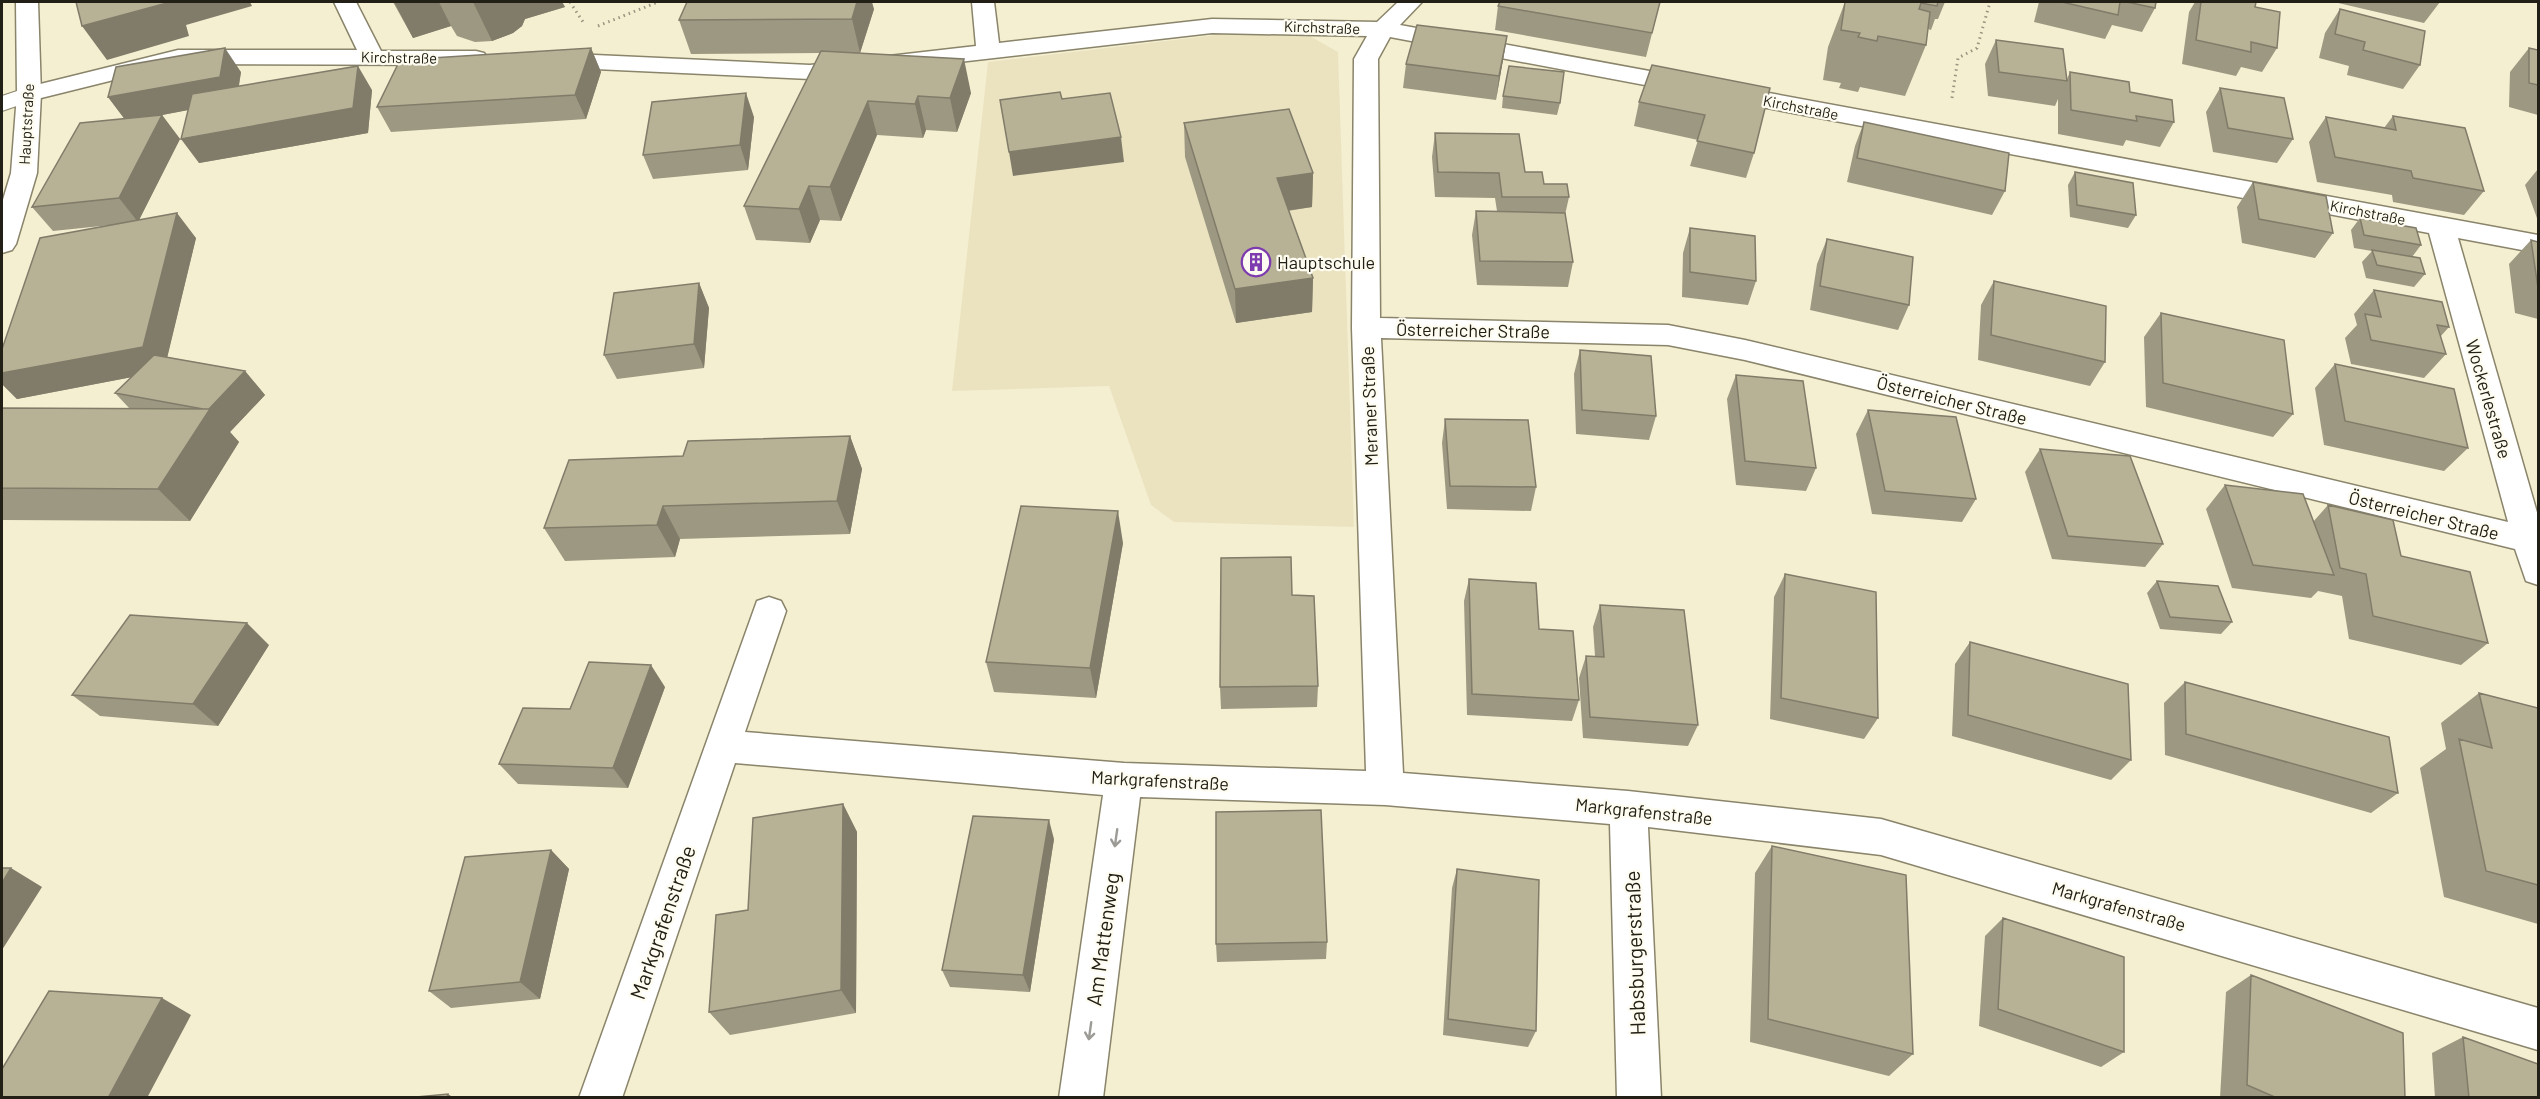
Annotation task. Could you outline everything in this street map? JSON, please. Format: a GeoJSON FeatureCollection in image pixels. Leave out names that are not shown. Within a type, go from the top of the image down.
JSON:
{"type":"FeatureCollection","features":[{"type":"Feature","properties":{"kind":"street","name":"Hauptstraße"},"geometry":{"type":"LineString","coordinates":[[2,244],[24,173],[29,94],[27,2]]}},
{"type":"Feature","properties":{"kind":"street"},"geometry":{"type":"LineString","coordinates":[[345,2],[372,57]]}},
{"type":"Feature","properties":{"kind":"street"},"geometry":{"type":"LineString","coordinates":[[983,2],[988,50]]}},
{"type":"Feature","properties":{"kind":"street","name":"Meraner Straße"},"geometry":{"type":"LineString","coordinates":[[1385,788],[1366,328],[1365,59],[1383,29],[1411,2]]}},
{"type":"Feature","properties":{"kind":"street","name":"Kirchstraße"},"geometry":{"type":"LineString","coordinates":[[528,59],[626,61],[763,72],[810,72],[1212,26],[1383,29],[2538,243]]}},
{"type":"Feature","properties":{"kind":"street","name":"Kirchstraße"},"geometry":{"type":"LineString","coordinates":[[29,94],[178,57],[504,59]]}},
{"type":"Feature","properties":{"kind":"street","name":"Wockerlestraße"},"geometry":{"type":"LineString","coordinates":[[2441,226],[2538,572]]}},
{"type":"Feature","properties":{"kind":"street","name":"Österreicher Straße"},"geometry":{"type":"LineString","coordinates":[[1366,328],[1668,335],[1745,350],[2529,540]]}},
{"type":"Feature","properties":{"kind":"street","name":"Markgrafenstraße"},"geometry":{"type":"LineString","coordinates":[[600,1098],[769,611]]}},
{"type":"Feature","properties":{"kind":"street","name":"Markgrafenstraße"},"geometry":{"type":"LineString","coordinates":[[724,746],[1124,780],[1385,788],[1628,808],[1881,837],[2538,1029]]}},
{"type":"Feature","properties":{"kind":"street","name":"Am Mattenweg"},"geometry":{"type":"LineString","coordinates":[[1081,1098],[1124,780]]}},
{"type":"Feature","properties":{"kind":"street","name":"Habsburgerstraße"},"geometry":{"type":"LineString","coordinates":[[1628,808],[1639,1098]]}},
{"type":"Feature","properties":{"kind":"lane"},"geometry":{"type":"LineString","coordinates":[[2,104],[29,94]]}},
{"type":"Feature","properties":{"kind":"path"},"geometry":{"type":"LineString","coordinates":[[594,27],[658,2]]}},
{"type":"Feature","properties":{"kind":"path"},"geometry":{"type":"LineString","coordinates":[[1947,134],[1958,58],[1977,48],[1990,2]]}},
{"type":"Feature","properties":{"kind":"shaded area"},"geometry":{"type":"Polygon","coordinates":[[[1233,33],[1308,35],[1338,52],[1354,527],[1174,522],[1151,505],[1109,386],[952,391],[988,62],[1233,33]]]}},
{"type":"Feature","properties":{"kind":"building"},"geometry":{"type":"Polygon","coordinates":[[[76,2],[166,2],[167,3],[82,26],[76,2]]]}},
{"type":"Feature","properties":{"kind":"building"},"geometry":{"type":"Polygon","coordinates":[[[687,2],[857,2],[852,19],[679,20],[687,2]]]}},
{"type":"Feature","properties":{"kind":"building"},"geometry":{"type":"Polygon","coordinates":[[[1500,2],[1660,2],[1652,33],[1498,6],[1500,2]]]}},
{"type":"Feature","properties":{"kind":"building"},"geometry":{"type":"Polygon","coordinates":[[[1845,2],[1938,2],[1937,6],[1921,3],[1919,9],[1930,12],[1926,45],[1878,36],[1877,41],[1858,37],[1860,33],[1841,30],[1845,2]]]}},
{"type":"Feature","properties":{"kind":"building"},"geometry":{"type":"Polygon","coordinates":[[[2062,2],[2120,2],[2118,15],[2062,2]]]}},
{"type":"Feature","properties":{"kind":"building"},"geometry":{"type":"Polygon","coordinates":[[[2127,2],[2156,2],[2155,8],[2127,2]]]}},
{"type":"Feature","properties":{"kind":"building"},"geometry":{"type":"Polygon","coordinates":[[[2201,2],[2256,2],[2255,7],[2280,12],[2277,48],[2251,42],[2251,52],[2196,40],[2201,2]]]}},
{"type":"Feature","properties":{"kind":"building"},"geometry":{"type":"Polygon","coordinates":[[[2340,9],[2425,31],[2420,65],[2363,50],[2365,42],[2335,34],[2340,9]]]}},
{"type":"Feature","properties":{"kind":"building"},"geometry":{"type":"Polygon","coordinates":[[[1417,25],[1507,36],[1499,76],[1406,64],[1417,25]]]}},
{"type":"Feature","properties":{"kind":"building"},"geometry":{"type":"Polygon","coordinates":[[[1996,40],[2063,49],[2067,81],[1999,72],[1996,40]]]}},
{"type":"Feature","properties":{"kind":"building"},"geometry":{"type":"Polygon","coordinates":[[[225,48],[220,77],[108,97],[116,67],[225,48]]]}},
{"type":"Feature","properties":{"kind":"building"},"geometry":{"type":"Polygon","coordinates":[[[591,48],[575,95],[377,107],[400,60],[591,48]]]}},
{"type":"Feature","properties":{"kind":"building"},"geometry":{"type":"Polygon","coordinates":[[[2529,48],[2538,50],[2538,85],[2529,83],[2529,48]]]}},
{"type":"Feature","properties":{"kind":"building"},"geometry":{"type":"Polygon","coordinates":[[[821,51],[964,59],[950,98],[918,96],[915,104],[868,101],[830,187],[809,186],[799,209],[744,206],[821,51]]]}},
{"type":"Feature","properties":{"kind":"building"},"geometry":{"type":"Polygon","coordinates":[[[1652,65],[1770,88],[1754,153],[1697,141],[1705,115],[1639,102],[1652,65]]]}},
{"type":"Feature","properties":{"kind":"building"},"geometry":{"type":"Polygon","coordinates":[[[358,66],[353,108],[181,139],[192,94],[358,66]]]}},
{"type":"Feature","properties":{"kind":"building"},"geometry":{"type":"Polygon","coordinates":[[[1509,66],[1564,72],[1560,103],[1503,96],[1509,66]]]}},
{"type":"Feature","properties":{"kind":"building"},"geometry":{"type":"Polygon","coordinates":[[[2070,72],[2129,82],[2130,92],[2172,100],[2174,122],[2136,116],[2137,121],[2071,110],[2070,72]]]}},
{"type":"Feature","properties":{"kind":"building"},"geometry":{"type":"Polygon","coordinates":[[[2220,88],[2284,98],[2293,139],[2228,128],[2220,88]]]}},
{"type":"Feature","properties":{"kind":"building"},"geometry":{"type":"Polygon","coordinates":[[[1060,92],[1062,99],[1110,93],[1121,137],[1009,152],[1000,100],[1060,92]]]}},
{"type":"Feature","properties":{"kind":"building"},"geometry":{"type":"Polygon","coordinates":[[[746,93],[740,145],[643,155],[652,102],[746,93]]]}},
{"type":"Feature","properties":{"kind":"building","name":"Hauptschule"},"geometry":{"type":"Polygon","coordinates":[[[1289,109],[1313,173],[1277,178],[1313,278],[1235,289],[1184,123],[1289,109]]]}},
{"type":"Feature","properties":{"kind":"building"},"geometry":{"type":"Polygon","coordinates":[[[162,115],[119,198],[32,207],[80,123],[162,115]]]}},
{"type":"Feature","properties":{"kind":"building"},"geometry":{"type":"Polygon","coordinates":[[[2393,116],[2465,128],[2484,191],[2413,178],[2411,171],[2335,157],[2326,117],[2396,130],[2393,116]]]}},
{"type":"Feature","properties":{"kind":"building"},"geometry":{"type":"Polygon","coordinates":[[[1864,122],[2009,153],[2005,191],[1857,158],[1864,122]]]}},
{"type":"Feature","properties":{"kind":"building"},"geometry":{"type":"Polygon","coordinates":[[[1435,133],[1519,134],[1525,172],[1542,172],[1544,184],[1567,184],[1569,197],[1502,197],[1499,173],[1438,172],[1435,133]]]}},
{"type":"Feature","properties":{"kind":"building"},"geometry":{"type":"Polygon","coordinates":[[[2075,172],[2133,183],[2136,215],[2077,205],[2075,172]]]}},
{"type":"Feature","properties":{"kind":"building"},"geometry":{"type":"Polygon","coordinates":[[[2253,182],[2326,196],[2333,233],[2259,219],[2253,182]]]}},
{"type":"Feature","properties":{"kind":"building"},"geometry":{"type":"Polygon","coordinates":[[[1476,211],[1565,213],[1573,262],[1480,261],[1476,211]]]}},
{"type":"Feature","properties":{"kind":"building"},"geometry":{"type":"Polygon","coordinates":[[[177,213],[143,347],[2,373],[2,349],[40,238],[177,213]]]}},
{"type":"Feature","properties":{"kind":"building"},"geometry":{"type":"Polygon","coordinates":[[[2360,218],[2416,228],[2421,245],[2364,235],[2360,218]]]}},
{"type":"Feature","properties":{"kind":"building"},"geometry":{"type":"Polygon","coordinates":[[[1690,228],[1755,236],[1756,281],[1690,272],[1690,228]]]}},
{"type":"Feature","properties":{"kind":"building"},"geometry":{"type":"Polygon","coordinates":[[[1827,239],[1913,257],[1909,305],[1820,286],[1827,239]]]}},
{"type":"Feature","properties":{"kind":"building"},"geometry":{"type":"Polygon","coordinates":[[[2531,240],[2538,242],[2538,288],[2531,240]]]}},
{"type":"Feature","properties":{"kind":"building"},"geometry":{"type":"Polygon","coordinates":[[[2372,250],[2420,258],[2425,274],[2377,265],[2372,250]]]}},
{"type":"Feature","properties":{"kind":"building"},"geometry":{"type":"Polygon","coordinates":[[[1994,281],[2106,306],[2105,362],[1991,335],[1994,281]]]}},
{"type":"Feature","properties":{"kind":"building"},"geometry":{"type":"Polygon","coordinates":[[[699,283],[694,344],[604,355],[614,293],[699,283]]]}},
{"type":"Feature","properties":{"kind":"building"},"geometry":{"type":"Polygon","coordinates":[[[2374,290],[2442,302],[2449,327],[2437,325],[2446,354],[2371,340],[2365,314],[2381,317],[2374,290]]]}},
{"type":"Feature","properties":{"kind":"building"},"geometry":{"type":"Polygon","coordinates":[[[2161,313],[2284,340],[2293,414],[2163,383],[2161,313]]]}},
{"type":"Feature","properties":{"kind":"building"},"geometry":{"type":"Polygon","coordinates":[[[1580,350],[1651,356],[1656,416],[1582,410],[1580,350]]]}},
{"type":"Feature","properties":{"kind":"building"},"geometry":{"type":"Polygon","coordinates":[[[154,355],[245,371],[209,409],[115,393],[154,355]]]}},
{"type":"Feature","properties":{"kind":"building"},"geometry":{"type":"Polygon","coordinates":[[[2335,364],[2454,389],[2468,448],[2345,421],[2335,364]]]}},
{"type":"Feature","properties":{"kind":"building"},"geometry":{"type":"Polygon","coordinates":[[[1736,375],[1803,381],[1816,468],[1745,461],[1736,375]]]}},
{"type":"Feature","properties":{"kind":"building"},"geometry":{"type":"Polygon","coordinates":[[[2,408],[210,409],[158,489],[2,488],[2,408]]]}},
{"type":"Feature","properties":{"kind":"building"},"geometry":{"type":"Polygon","coordinates":[[[1868,410],[1956,417],[1976,499],[1885,491],[1868,410]]]}},
{"type":"Feature","properties":{"kind":"building"},"geometry":{"type":"Polygon","coordinates":[[[1445,419],[1528,420],[1536,487],[1450,486],[1445,419]]]}},
{"type":"Feature","properties":{"kind":"building"},"geometry":{"type":"Polygon","coordinates":[[[850,436],[837,501],[663,506],[657,525],[544,528],[569,460],[683,456],[688,441],[850,436]]]}},
{"type":"Feature","properties":{"kind":"building"},"geometry":{"type":"Polygon","coordinates":[[[2040,449],[2130,456],[2163,544],[2068,536],[2040,449]]]}},
{"type":"Feature","properties":{"kind":"building"},"geometry":{"type":"Polygon","coordinates":[[[2225,485],[2303,494],[2334,575],[2253,565],[2225,485]]]}},
{"type":"Feature","properties":{"kind":"building"},"geometry":{"type":"Polygon","coordinates":[[[2328,505],[2393,520],[2401,556],[2470,572],[2488,643],[2373,616],[2366,574],[2340,568],[2328,505]]]}},
{"type":"Feature","properties":{"kind":"building"},"geometry":{"type":"Polygon","coordinates":[[[1021,506],[1118,511],[1090,668],[986,662],[1021,506]]]}},
{"type":"Feature","properties":{"kind":"building"},"geometry":{"type":"Polygon","coordinates":[[[1291,557],[1292,595],[1314,596],[1318,686],[1220,687],[1221,558],[1291,557]]]}},
{"type":"Feature","properties":{"kind":"building"},"geometry":{"type":"Polygon","coordinates":[[[1785,574],[1876,592],[1878,718],[1781,698],[1785,574]]]}},
{"type":"Feature","properties":{"kind":"building"},"geometry":{"type":"Polygon","coordinates":[[[1469,579],[1536,583],[1539,629],[1573,631],[1579,700],[1472,694],[1469,579]]]}},
{"type":"Feature","properties":{"kind":"building"},"geometry":{"type":"Polygon","coordinates":[[[2157,581],[2218,586],[2232,622],[2170,617],[2157,581]]]}},
{"type":"Feature","properties":{"kind":"building"},"geometry":{"type":"Polygon","coordinates":[[[1600,605],[1684,610],[1698,725],[1590,717],[1586,656],[1604,657],[1600,605]]]}},
{"type":"Feature","properties":{"kind":"building"},"geometry":{"type":"Polygon","coordinates":[[[130,615],[247,623],[193,704],[72,695],[130,615]]]}},
{"type":"Feature","properties":{"kind":"building"},"geometry":{"type":"Polygon","coordinates":[[[1970,642],[2128,684],[2131,760],[1968,715],[1970,642]]]}},
{"type":"Feature","properties":{"kind":"building"},"geometry":{"type":"Polygon","coordinates":[[[589,662],[651,665],[613,768],[499,764],[523,708],[570,709],[589,662]]]}},
{"type":"Feature","properties":{"kind":"building"},"geometry":{"type":"Polygon","coordinates":[[[2185,682],[2389,737],[2398,793],[2186,734],[2185,682]]]}},
{"type":"Feature","properties":{"kind":"building"},"geometry":{"type":"Polygon","coordinates":[[[2479,693],[2538,708],[2538,885],[2486,871],[2459,739],[2492,748],[2479,693]]]}},
{"type":"Feature","properties":{"kind":"building"},"geometry":{"type":"Polygon","coordinates":[[[843,804],[841,990],[709,1012],[716,915],[748,910],[753,818],[843,804]]]}},
{"type":"Feature","properties":{"kind":"building"},"geometry":{"type":"Polygon","coordinates":[[[1321,810],[1327,942],[1216,944],[1216,812],[1321,810]]]}},
{"type":"Feature","properties":{"kind":"building"},"geometry":{"type":"Polygon","coordinates":[[[973,816],[1049,820],[1023,975],[942,970],[973,816]]]}},
{"type":"Feature","properties":{"kind":"building"},"geometry":{"type":"Polygon","coordinates":[[[1772,846],[1906,875],[1913,1054],[1768,1019],[1772,846]]]}},
{"type":"Feature","properties":{"kind":"building"},"geometry":{"type":"Polygon","coordinates":[[[551,850],[520,982],[429,991],[465,857],[551,850]]]}},
{"type":"Feature","properties":{"kind":"building"},"geometry":{"type":"Polygon","coordinates":[[[2,868],[11,868],[2,883],[2,868]]]}},
{"type":"Feature","properties":{"kind":"building"},"geometry":{"type":"Polygon","coordinates":[[[1457,869],[1539,880],[1536,1031],[1448,1019],[1457,869]]]}},
{"type":"Feature","properties":{"kind":"building"},"geometry":{"type":"Polygon","coordinates":[[[2003,918],[2124,957],[2124,1052],[1998,1009],[2003,918]]]}},
{"type":"Feature","properties":{"kind":"building"},"geometry":{"type":"Polygon","coordinates":[[[2251,975],[2403,1033],[2405,1098],[2277,1098],[2247,1085],[2251,975]]]}},
{"type":"Feature","properties":{"kind":"building"},"geometry":{"type":"Polygon","coordinates":[[[49,991],[162,998],[108,1098],[2,1098],[2,1069],[49,991]]]}},
{"type":"Feature","properties":{"kind":"building"},"geometry":{"type":"Polygon","coordinates":[[[2463,1037],[2538,1064],[2538,1098],[2469,1098],[2463,1037]]]}},
{"type":"Feature","properties":{"kind":"building"},"geometry":{"type":"Polygon","coordinates":[[[448,1094],[447,1098],[405,1098],[448,1094]]]}},
{"type":"Feature","properties":{"kind":"place","name":"Hauptschule"},"geometry":{"type":"Point","coordinates":[1256,262]}}]}
